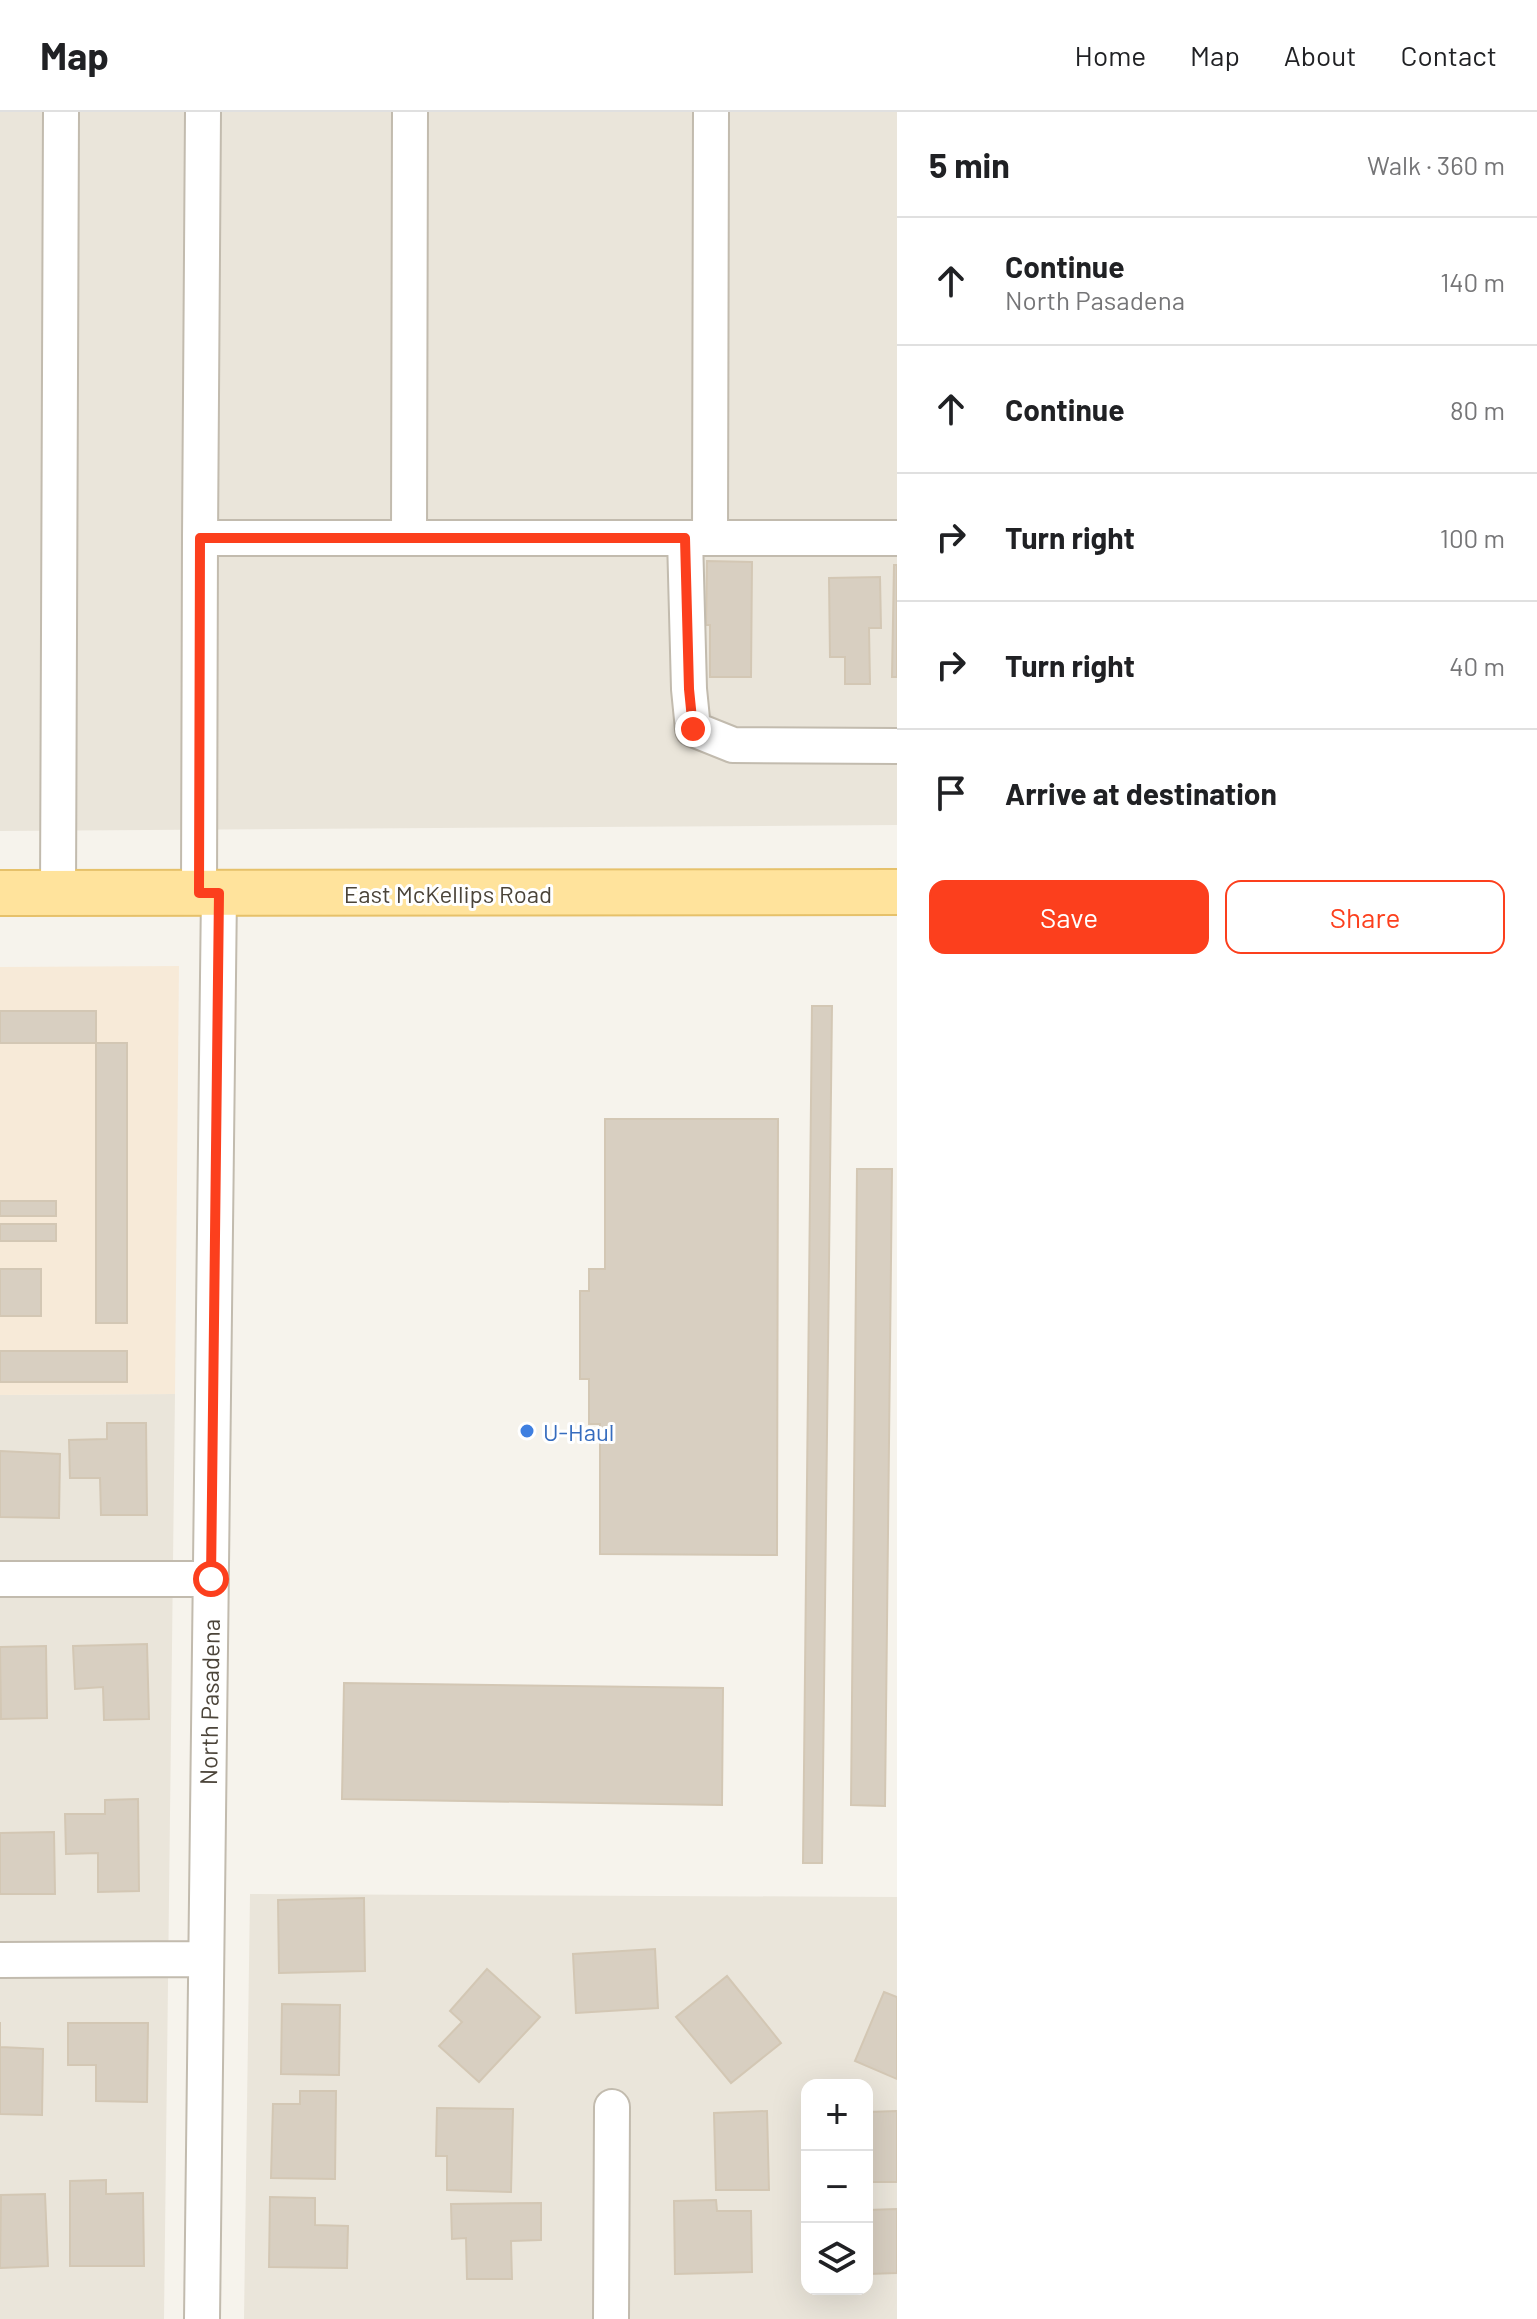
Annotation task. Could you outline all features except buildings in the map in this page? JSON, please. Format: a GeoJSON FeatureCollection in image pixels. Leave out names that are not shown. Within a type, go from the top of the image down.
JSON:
{"type":"FeatureCollection","features":[{"type":"Feature","properties":{"kind":"main road","name":"East McKellips Road"},"geometry":{"type":"LineString","coordinates":[[0,893],[897,892]]}},
{"type":"Feature","properties":{"kind":"street"},"geometry":{"type":"LineString","coordinates":[[58,893],[61,112]]}},
{"type":"Feature","properties":{"kind":"street","name":"North Pasadena"},"geometry":{"type":"LineString","coordinates":[[202,2319],[211,1579],[209,893],[200,538],[203,112]]}},
{"type":"Feature","properties":{"kind":"street"},"geometry":{"type":"LineString","coordinates":[[409,538],[410,112]]}},
{"type":"Feature","properties":{"kind":"street"},"geometry":{"type":"LineString","coordinates":[[711,112],[698,538],[689,689],[693,729],[733,745],[897,746]]}},
{"type":"Feature","properties":{"kind":"street"},"geometry":{"type":"LineString","coordinates":[[200,538],[897,538]]}},
{"type":"Feature","properties":{"kind":"street"},"geometry":{"type":"LineString","coordinates":[[0,1579],[211,1579]]}},
{"type":"Feature","properties":{"kind":"street"},"geometry":{"type":"LineString","coordinates":[[0,1960],[206,1959]]}},
{"type":"Feature","properties":{"kind":"street"},"geometry":{"type":"LineString","coordinates":[[611,2319],[612,2107]]}},
{"type":"Feature","properties":{"kind":"shaded area"},"geometry":{"type":"Polygon","coordinates":[[[0,112],[897,112],[897,825],[0,831],[0,112]]]}},
{"type":"Feature","properties":{"kind":"shaded area"},"geometry":{"type":"Polygon","coordinates":[[[179,966],[175,1394],[0,1395],[0,967],[179,966]]]}},
{"type":"Feature","properties":{"kind":"shaded area"},"geometry":{"type":"Polygon","coordinates":[[[175,1394],[164,2319],[0,2319],[0,1395],[175,1394]]]}},
{"type":"Feature","properties":{"kind":"shaded area"},"geometry":{"type":"Polygon","coordinates":[[[250,1894],[897,1897],[897,2319],[244,2319],[250,1894]]]}},
{"type":"Feature","properties":{"kind":"place","name":"U-Haul"},"geometry":{"type":"Point","coordinates":[527,1431]}},
{"type":"Feature","properties":{"kind":"route"},"geometry":{"type":"LineString","coordinates":[[211,1579],[219,893],[199,893],[200,538],[685,538],[693,729]]}}]}
